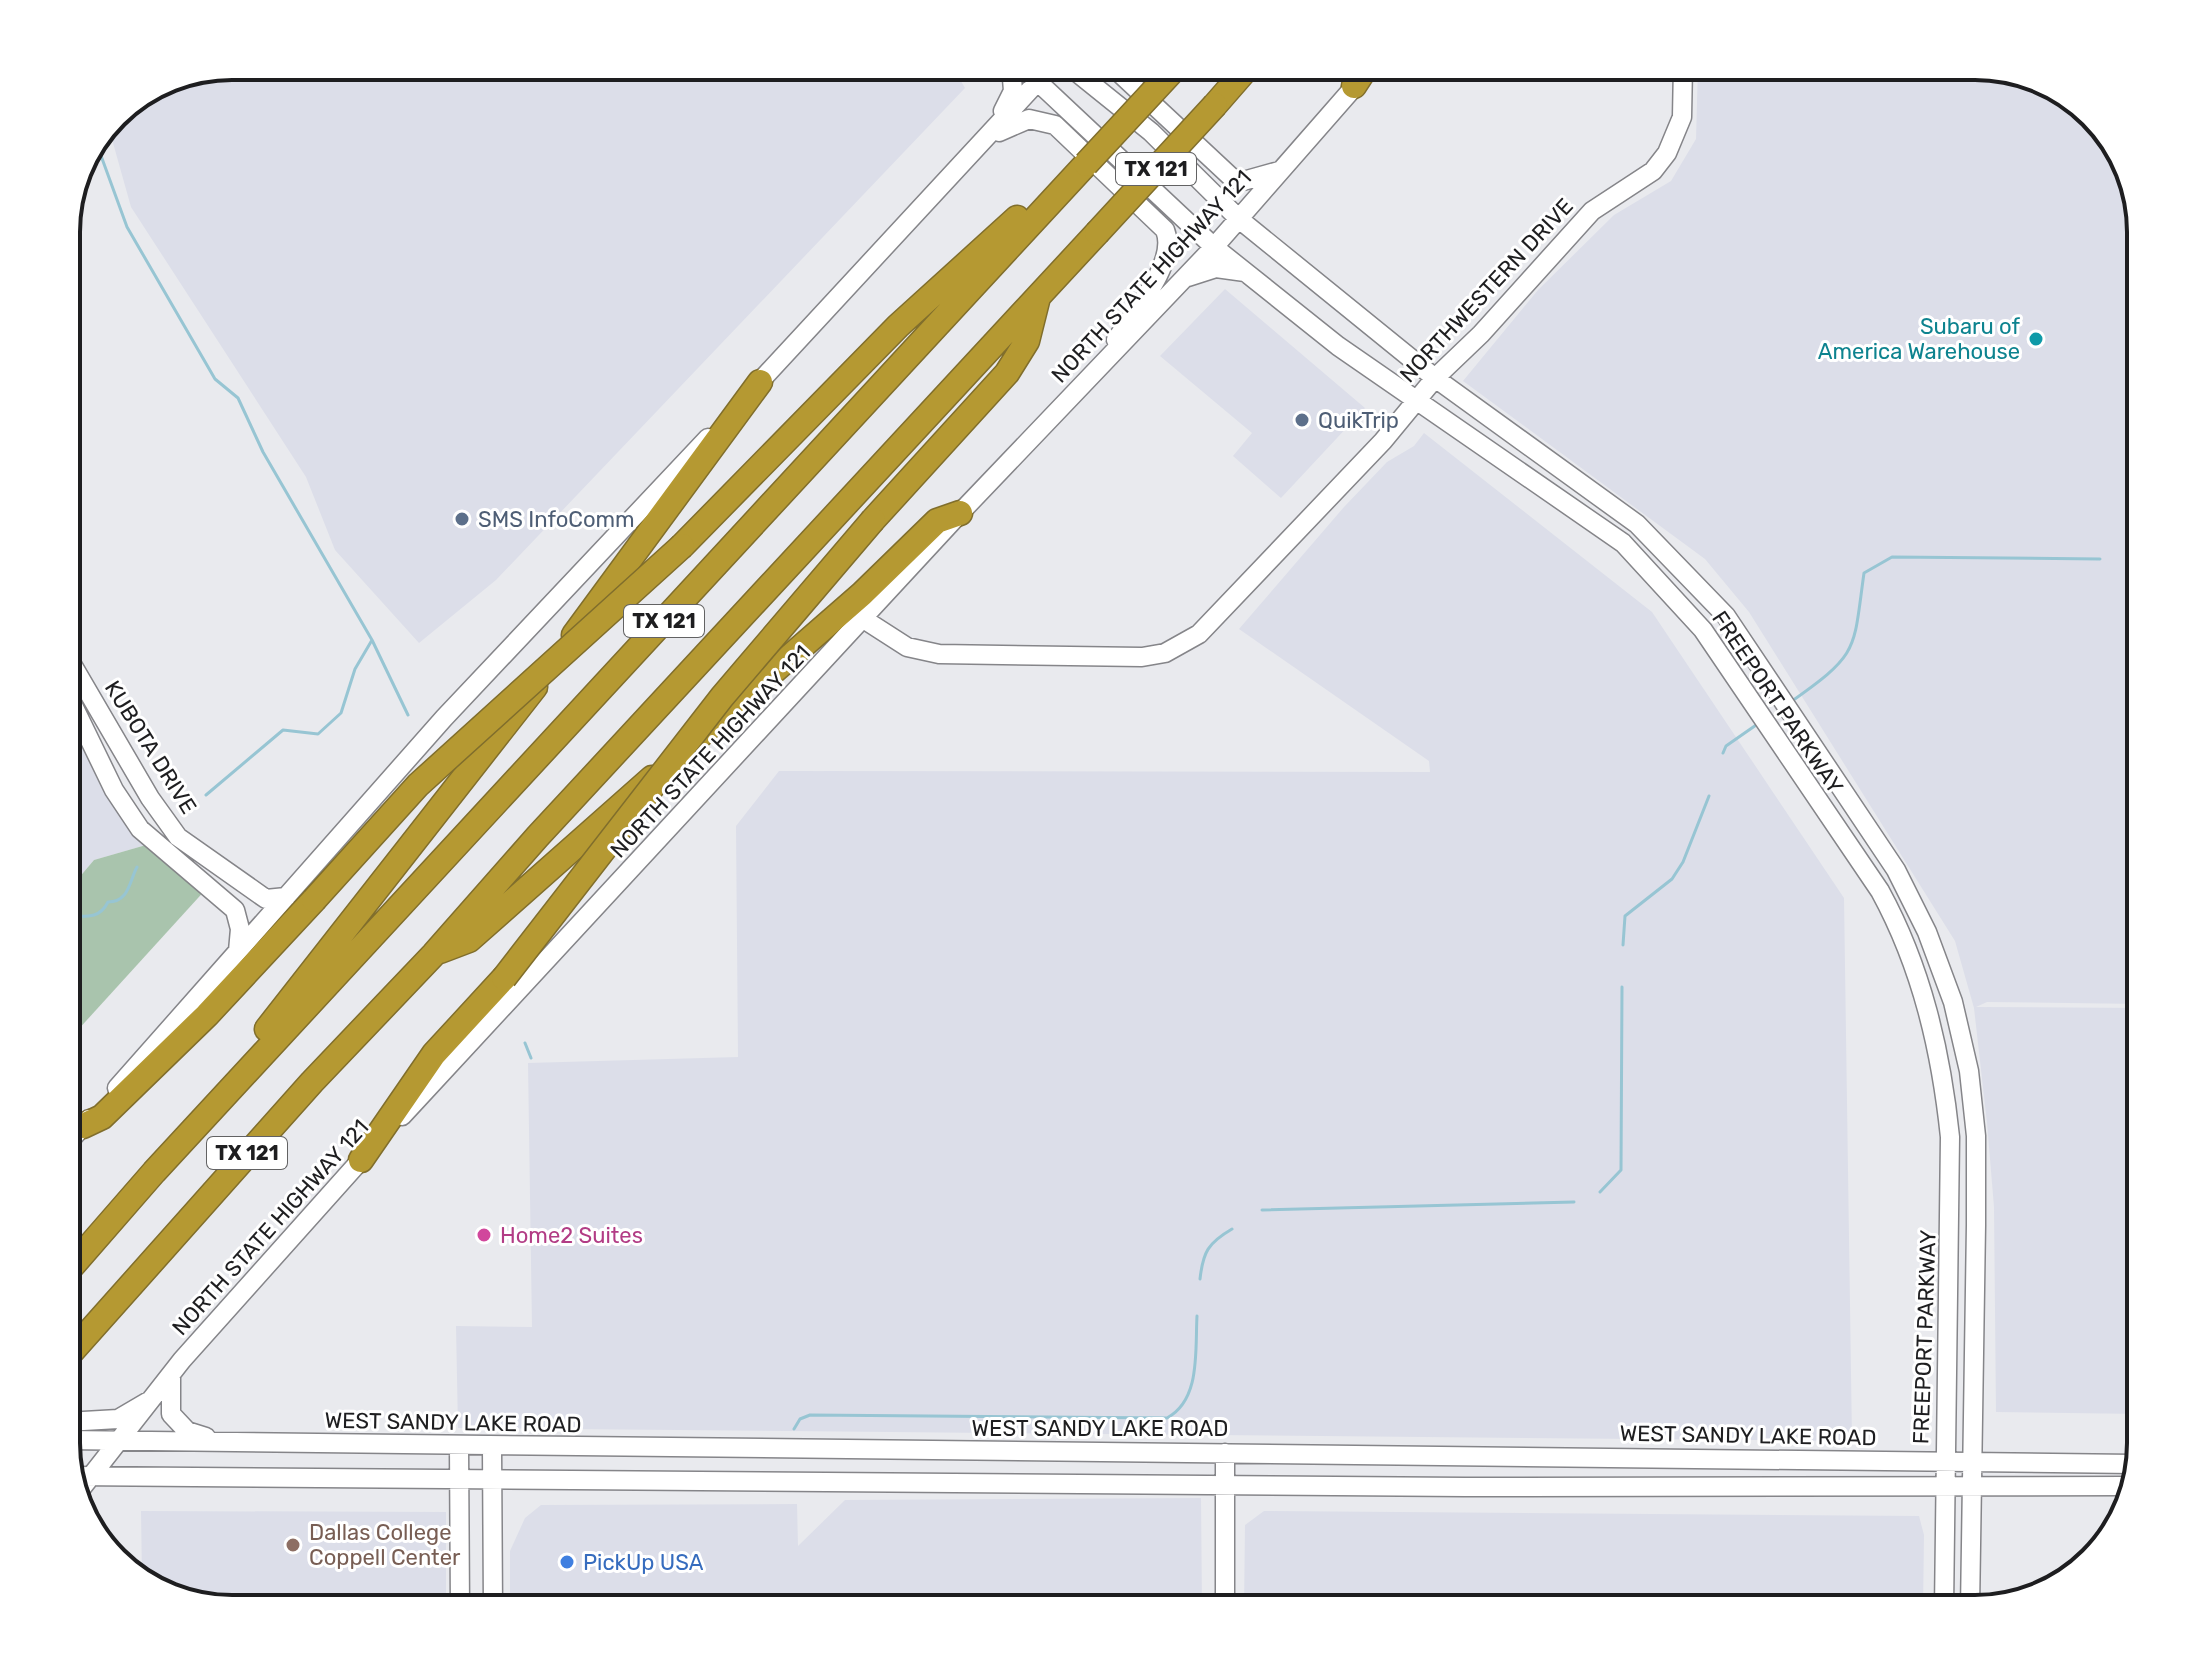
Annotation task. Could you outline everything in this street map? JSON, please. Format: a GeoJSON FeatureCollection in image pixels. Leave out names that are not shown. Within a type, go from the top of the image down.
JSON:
{"type":"FeatureCollection","features":[{"type":"Feature","properties":{"kind":"highway","name":"TX 121"},"geometry":{"type":"LineString","coordinates":[[80,1257],[252,1067],[1164,80]]}},
{"type":"Feature","properties":{"kind":"highway","name":"TX 121"},"geometry":{"type":"LineString","coordinates":[[80,1342],[195,1210],[1237,80]]}},
{"type":"Feature","properties":{"kind":"highway"},"geometry":{"type":"LineString","coordinates":[[83,1126],[102,1117],[207,1015],[418,785],[682,546],[898,326],[1060,178],[1081,170]]}},
{"type":"Feature","properties":{"kind":"highway"},"geometry":{"type":"LineString","coordinates":[[361,1160],[434,1054],[504,978],[722,697],[873,520],[1007,373],[1027,341],[1038,296]]}},
{"type":"Feature","properties":{"kind":"highway"},"geometry":{"type":"LineString","coordinates":[[252,1067],[256,1043],[500,734],[760,382]]}},
{"type":"Feature","properties":{"kind":"highway"},"geometry":{"type":"LineString","coordinates":[[434,954],[469,940],[862,594],[937,521],[960,513]]}},
{"type":"Feature","properties":{"kind":"main road"},"geometry":{"type":"LineString","coordinates":[[988,138],[1013,91],[1012,80]]}},
{"type":"Feature","properties":{"kind":"main road","name":"FREEPORT PARKWAY"},"geometry":{"type":"LineString","coordinates":[[1034,80],[1062,101],[1214,247],[1338,346],[1623,543],[1703,630],[1880,891],[1902,932],[1928,1007],[1943,1076],[1950,1137],[1951,1225],[1944,1487]]}},
{"type":"Feature","properties":{"kind":"main road"},"geometry":{"type":"LineString","coordinates":[[80,1129],[444,718],[1040,80]]}},
{"type":"Feature","properties":{"kind":"main road","name":"FREEPORT PARKWAY"},"geometry":{"type":"LineString","coordinates":[[1086,80],[1151,132],[1239,219],[1435,378],[1637,524],[1726,616],[1896,870],[1927,932],[1953,1002],[1969,1071],[1976,1136],[1971,1486]]}},
{"type":"Feature","properties":{"kind":"main road"},"geometry":{"type":"LineString","coordinates":[[1127,80],[1231,177],[1243,181],[1281,171]]}},
{"type":"Feature","properties":{"kind":"main road","name":"NORTH STATE HIGHWAY 121"},"geometry":{"type":"LineString","coordinates":[[86,1484],[171,1375],[361,1160],[865,620],[960,513],[1214,247],[1358,80]]}},
{"type":"Feature","properties":{"kind":"main road","name":"NORTHWESTERN DRIVE"},"geometry":{"type":"LineString","coordinates":[[865,620],[907,647],[939,654],[1142,657],[1165,653],[1199,634],[1435,378],[1481,334],[1592,211],[1653,171],[1676,136],[1682,117],[1683,80]]}},
{"type":"Feature","properties":{"kind":"main road"},"geometry":{"type":"LineString","coordinates":[[988,138],[1029,119],[1055,125],[1165,230],[1169,241],[1168,259],[1093,376]]}},
{"type":"Feature","properties":{"kind":"main road"},"geometry":{"type":"LineString","coordinates":[[1262,193],[1259,216],[1273,247]]}},
{"type":"Feature","properties":{"kind":"main road"},"geometry":{"type":"LineString","coordinates":[[1185,278],[1216,268],[1246,272]]}},
{"type":"Feature","properties":{"kind":"main road","name":"KUBOTA DRIVE"},"geometry":{"type":"LineString","coordinates":[[80,678],[150,798],[178,837],[266,899],[286,897]]}},
{"type":"Feature","properties":{"kind":"main road","name":"KUBOTA DRIVE"},"geometry":{"type":"LineString","coordinates":[[80,720],[114,790],[140,829],[235,910],[240,929],[238,951]]}},
{"type":"Feature","properties":{"kind":"main road"},"geometry":{"type":"LineString","coordinates":[[1951,1225],[1976,1225]]}},
{"type":"Feature","properties":{"kind":"main road"},"geometry":{"type":"LineString","coordinates":[[171,1375],[168,1395],[171,1414],[178,1423],[187,1431],[224,1442]]}},
{"type":"Feature","properties":{"kind":"main road"},"geometry":{"type":"LineString","coordinates":[[80,1421],[118,1419],[154,1399]]}},
{"type":"Feature","properties":{"kind":"main road","name":"WEST SANDY LAKE ROAD"},"geometry":{"type":"LineString","coordinates":[[80,1440],[492,1448],[2125,1464]]}},
{"type":"Feature","properties":{"kind":"main road"},"geometry":{"type":"LineString","coordinates":[[459,1447],[460,1595]]}},
{"type":"Feature","properties":{"kind":"main road"},"geometry":{"type":"LineString","coordinates":[[492,1448],[493,1595]]}},
{"type":"Feature","properties":{"kind":"main road"},"geometry":{"type":"LineString","coordinates":[[767,1481],[768,1450]]}},
{"type":"Feature","properties":{"kind":"main road"},"geometry":{"type":"LineString","coordinates":[[1225,1453],[1225,1595]]}},
{"type":"Feature","properties":{"kind":"main road"},"geometry":{"type":"LineString","coordinates":[[1641,1457],[1646,1487]]}},
{"type":"Feature","properties":{"kind":"main road"},"geometry":{"type":"LineString","coordinates":[[84,1476],[1225,1485],[2121,1486]]}},
{"type":"Feature","properties":{"kind":"main road"},"geometry":{"type":"LineString","coordinates":[[1970,1595],[1971,1486]]}},
{"type":"Feature","properties":{"kind":"main road"},"geometry":{"type":"LineString","coordinates":[[1944,1487],[1944,1595]]}},
{"type":"Feature","properties":{"kind":"shaded area"},"geometry":{"type":"Polygon","coordinates":[[[960,80],[965,88],[496,580],[419,643],[335,550],[306,477],[131,207],[112,138],[132,118],[164,96],[212,81],[960,80]]]}},
{"type":"Feature","properties":{"kind":"shaded area"},"geometry":{"type":"Polygon","coordinates":[[[1698,80],[1995,81],[2024,88],[2068,111],[2096,139],[2119,183],[2127,222],[2127,1004],[1987,1002],[1976,1007],[2127,1008],[2127,1414],[1996,1412],[1994,1207],[1987,1123],[1974,1008],[1955,941],[1749,612],[1705,559],[1463,381],[1538,290],[1614,215],[1671,181],[1696,139],[1698,80]]]}},
{"type":"Feature","properties":{"kind":"shaded area"},"geometry":{"type":"Polygon","coordinates":[[[1225,289],[1365,408],[1281,498],[1233,456],[1252,433],[1160,356],[1225,289]]]}},
{"type":"Feature","properties":{"kind":"shaded area"},"geometry":{"type":"Polygon","coordinates":[[[1424,433],[1652,612],[1844,898],[1852,1441],[458,1428],[456,1326],[532,1327],[528,1063],[738,1057],[736,826],[779,771],[1430,772],[1429,761],[1239,629],[1344,507],[1387,462],[1414,446],[1424,433]]]}},
{"type":"Feature","properties":{"kind":"shaded area"},"geometry":{"type":"Polygon","coordinates":[[[80,723],[146,845],[94,860],[80,876],[80,723]]]}},
{"type":"Feature","properties":{"kind":"shaded area"},"geometry":{"type":"Polygon","coordinates":[[[1201,1498],[1202,1595],[510,1595],[510,1551],[525,1518],[541,1505],[797,1504],[798,1546],[845,1500],[1201,1498]]]}},
{"type":"Feature","properties":{"kind":"shaded area","name":"Dallas College Coppell Center"},"geometry":{"type":"Polygon","coordinates":[[[141,1511],[446,1512],[446,1595],[212,1594],[183,1587],[142,1566],[141,1511]]]}},
{"type":"Feature","properties":{"kind":"shaded area"},"geometry":{"type":"Polygon","coordinates":[[[1264,1511],[1919,1516],[1924,1535],[1923,1595],[1244,1595],[1245,1525],[1264,1511]]]}},
{"type":"Feature","properties":{"kind":"green space"},"geometry":{"type":"Polygon","coordinates":[[[146,845],[208,887],[80,1028],[80,876],[94,860],[146,845]]]}},
{"type":"Feature","properties":{"kind":"waterway"},"geometry":{"type":"LineString","coordinates":[[101,156],[127,227],[215,379],[238,398],[263,452],[372,640],[355,669],[341,713],[318,734],[283,730],[206,795]]}},
{"type":"Feature","properties":{"kind":"waterway"},"geometry":{"type":"LineString","coordinates":[[1792,701],[1842,660],[1854,635],[1864,573],[1892,557],[2100,559]]}},
{"type":"Feature","properties":{"kind":"waterway"},"geometry":{"type":"LineString","coordinates":[[372,640],[408,715]]}},
{"type":"Feature","properties":{"kind":"waterway"},"geometry":{"type":"LineString","coordinates":[[1723,753],[1726,746],[1759,723]]}},
{"type":"Feature","properties":{"kind":"waterway"},"geometry":{"type":"LineString","coordinates":[[1623,945],[1625,916],[1672,879],[1683,862],[1709,796]]}},
{"type":"Feature","properties":{"kind":"waterway"},"geometry":{"type":"LineString","coordinates":[[80,916],[96,914],[108,902],[120,899],[137,867]]}},
{"type":"Feature","properties":{"kind":"waterway"},"geometry":{"type":"LineString","coordinates":[[1600,1192],[1621,1170],[1622,987]]}},
{"type":"Feature","properties":{"kind":"waterway"},"geometry":{"type":"LineString","coordinates":[[525,1043],[531,1058]]}},
{"type":"Feature","properties":{"kind":"waterway"},"geometry":{"type":"LineString","coordinates":[[1262,1210],[1574,1202]]}},
{"type":"Feature","properties":{"kind":"waterway"},"geometry":{"type":"LineString","coordinates":[[1200,1279],[1208,1249],[1232,1229]]}},
{"type":"Feature","properties":{"kind":"waterway"},"geometry":{"type":"LineString","coordinates":[[794,1429],[800,1419],[810,1415],[1167,1418],[1178,1410],[1191,1387],[1196,1358],[1197,1316]]}},
{"type":"Feature","properties":{"kind":"place","name":"Subaru of America Warehouse"},"geometry":{"type":"Point","coordinates":[2036,339]}},
{"type":"Feature","properties":{"kind":"place","name":"QuikTrip"},"geometry":{"type":"Point","coordinates":[1302,420]}},
{"type":"Feature","properties":{"kind":"place","name":"SMS InfoComm"},"geometry":{"type":"Point","coordinates":[462,519]}},
{"type":"Feature","properties":{"kind":"place","name":"Home2 Suites"},"geometry":{"type":"Point","coordinates":[484,1235]}},
{"type":"Feature","properties":{"kind":"place","name":"Dallas College Coppell Center"},"geometry":{"type":"Point","coordinates":[293,1545]}},
{"type":"Feature","properties":{"kind":"place","name":"PickUp USA"},"geometry":{"type":"Point","coordinates":[567,1562]}}]}
